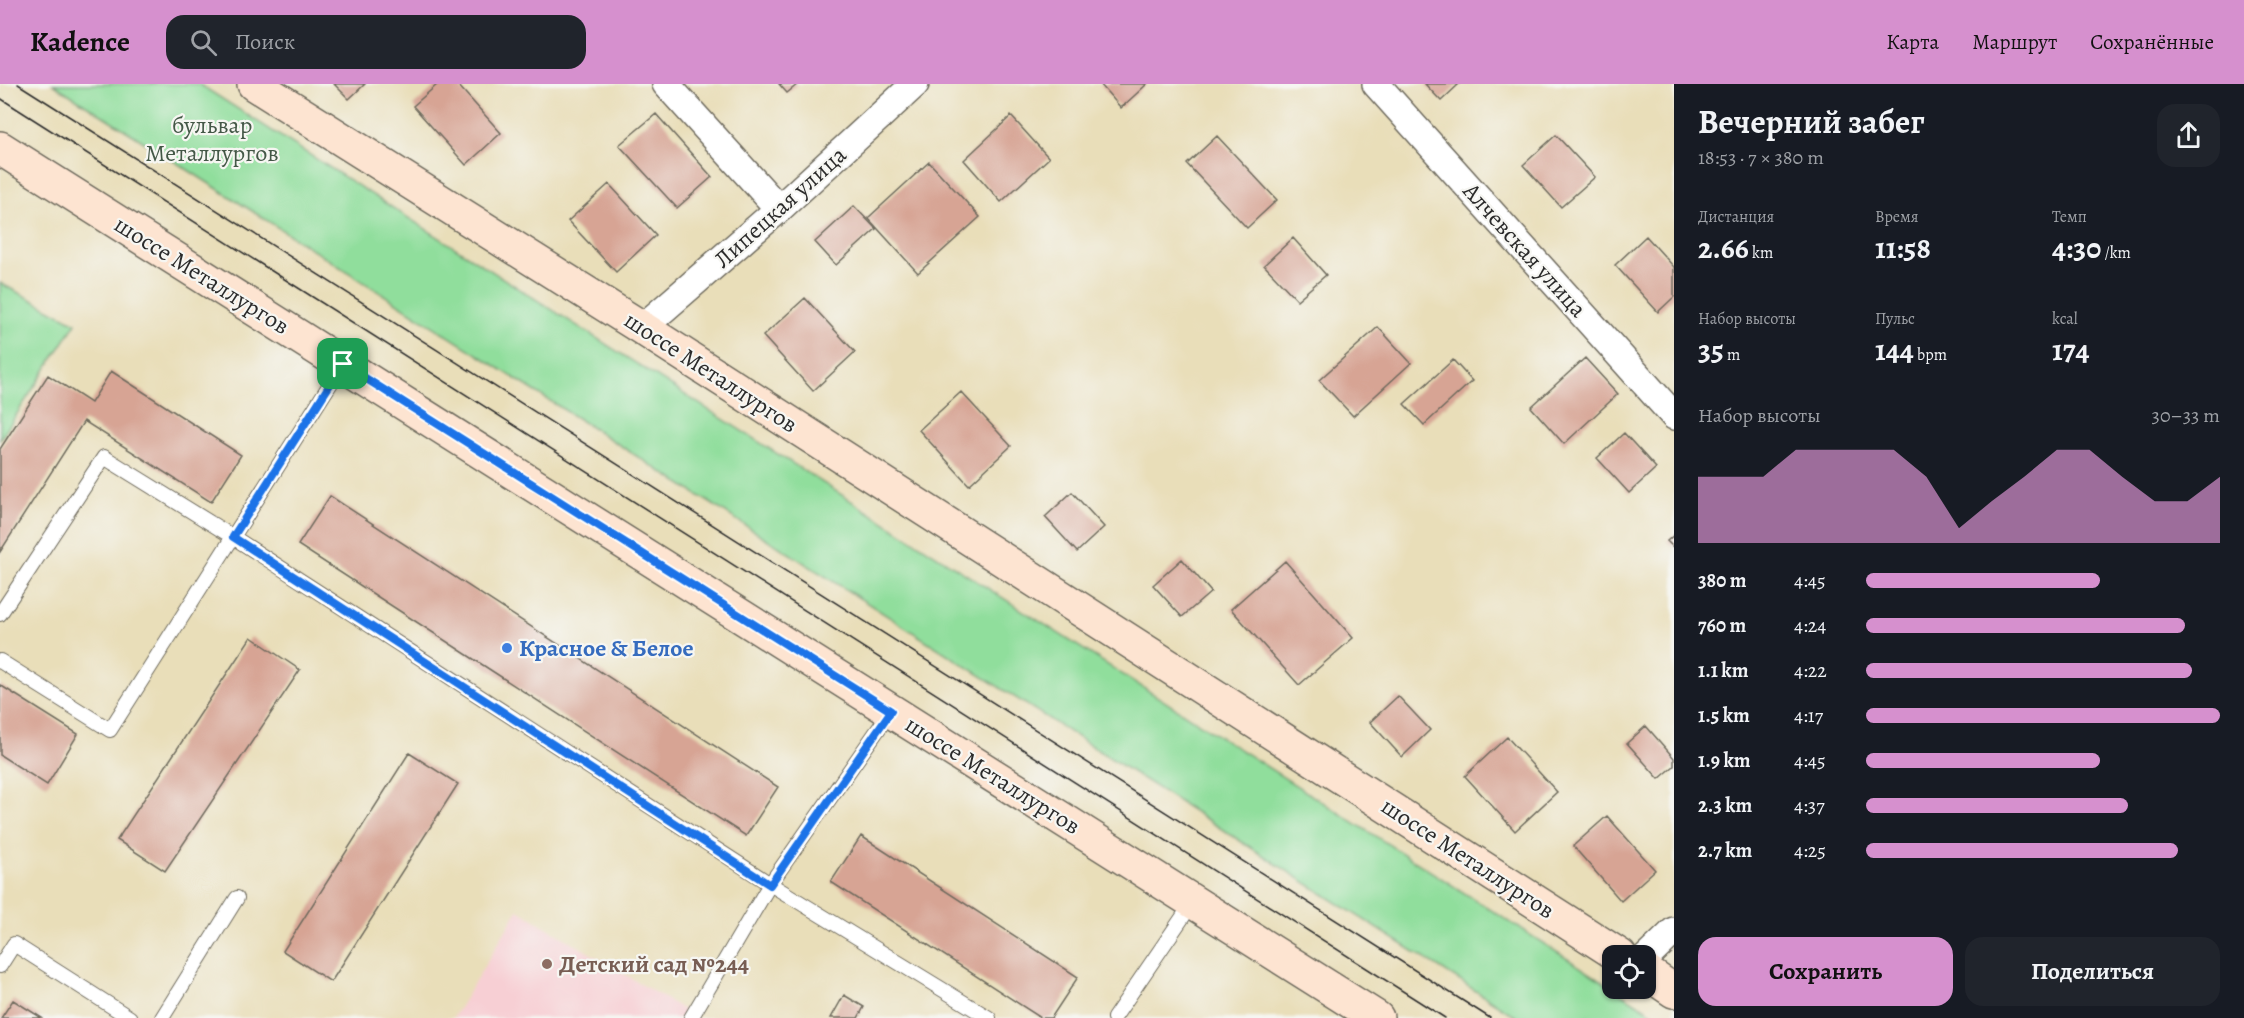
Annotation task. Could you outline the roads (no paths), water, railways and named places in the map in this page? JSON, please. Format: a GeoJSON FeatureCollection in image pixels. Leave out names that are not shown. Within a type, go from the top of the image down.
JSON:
{"type":"FeatureCollection","features":[{"type":"Feature","properties":{"kind":"street","name":"шоссе Металлургов"},"geometry":{"type":"LineString","coordinates":[[254,84],[642,327],[1603,945]]}},
{"type":"Feature","properties":{"kind":"street"},"geometry":{"type":"LineString","coordinates":[[666,84],[779,209]]}},
{"type":"Feature","properties":{"kind":"street","name":"Липецкая улица"},"geometry":{"type":"LineString","coordinates":[[642,327],[779,209],[915,84]]}},
{"type":"Feature","properties":{"kind":"street","name":"Алчевская улица"},"geometry":{"type":"LineString","coordinates":[[1376,84],[1674,416]]}},
{"type":"Feature","properties":{"kind":"street","name":"шоссе Металлургов"},"geometry":{"type":"LineString","coordinates":[[0,148],[1377,1018]]}},
{"type":"Feature","properties":{"kind":"street"},"geometry":{"type":"LineString","coordinates":[[1656,948],[1674,931]]}},
{"type":"Feature","properties":{"kind":"street"},"geometry":{"type":"LineString","coordinates":[[1656,979],[1674,992]]}},
{"type":"Feature","properties":{"kind":"lane"},"geometry":{"type":"LineString","coordinates":[[0,661],[110,730],[343,364]]}},
{"type":"Feature","properties":{"kind":"lane"},"geometry":{"type":"LineString","coordinates":[[0,614],[104,457],[233,537],[770,885],[988,1018]]}},
{"type":"Feature","properties":{"kind":"lane"},"geometry":{"type":"LineString","coordinates":[[691,1018],[770,885],[891,711]]}},
{"type":"Feature","properties":{"kind":"lane"},"geometry":{"type":"LineString","coordinates":[[162,1018],[237,898]]}},
{"type":"Feature","properties":{"kind":"lane"},"geometry":{"type":"LineString","coordinates":[[1114,1018],[1193,902]]}},
{"type":"Feature","properties":{"kind":"lane"},"geometry":{"type":"LineString","coordinates":[[0,966],[14,944],[130,1018]]}},
{"type":"Feature","properties":{"kind":"tram line"},"geometry":{"type":"LineString","coordinates":[[18,84],[1490,1018]]}},
{"type":"Feature","properties":{"kind":"tram line"},"geometry":{"type":"LineString","coordinates":[[0,98],[1445,1018]]}},
{"type":"Feature","properties":{"kind":"place","name":"Красное & Белое"},"geometry":{"type":"Point","coordinates":[507,648]}},
{"type":"Feature","properties":{"kind":"place","name":"Детский сад №244"},"geometry":{"type":"Point","coordinates":[547,964]}},
{"type":"Feature","properties":{"kind":"park label","name":"бульвар Металлургов"},"geometry":{"type":"Point","coordinates":[212,139]}}]}
